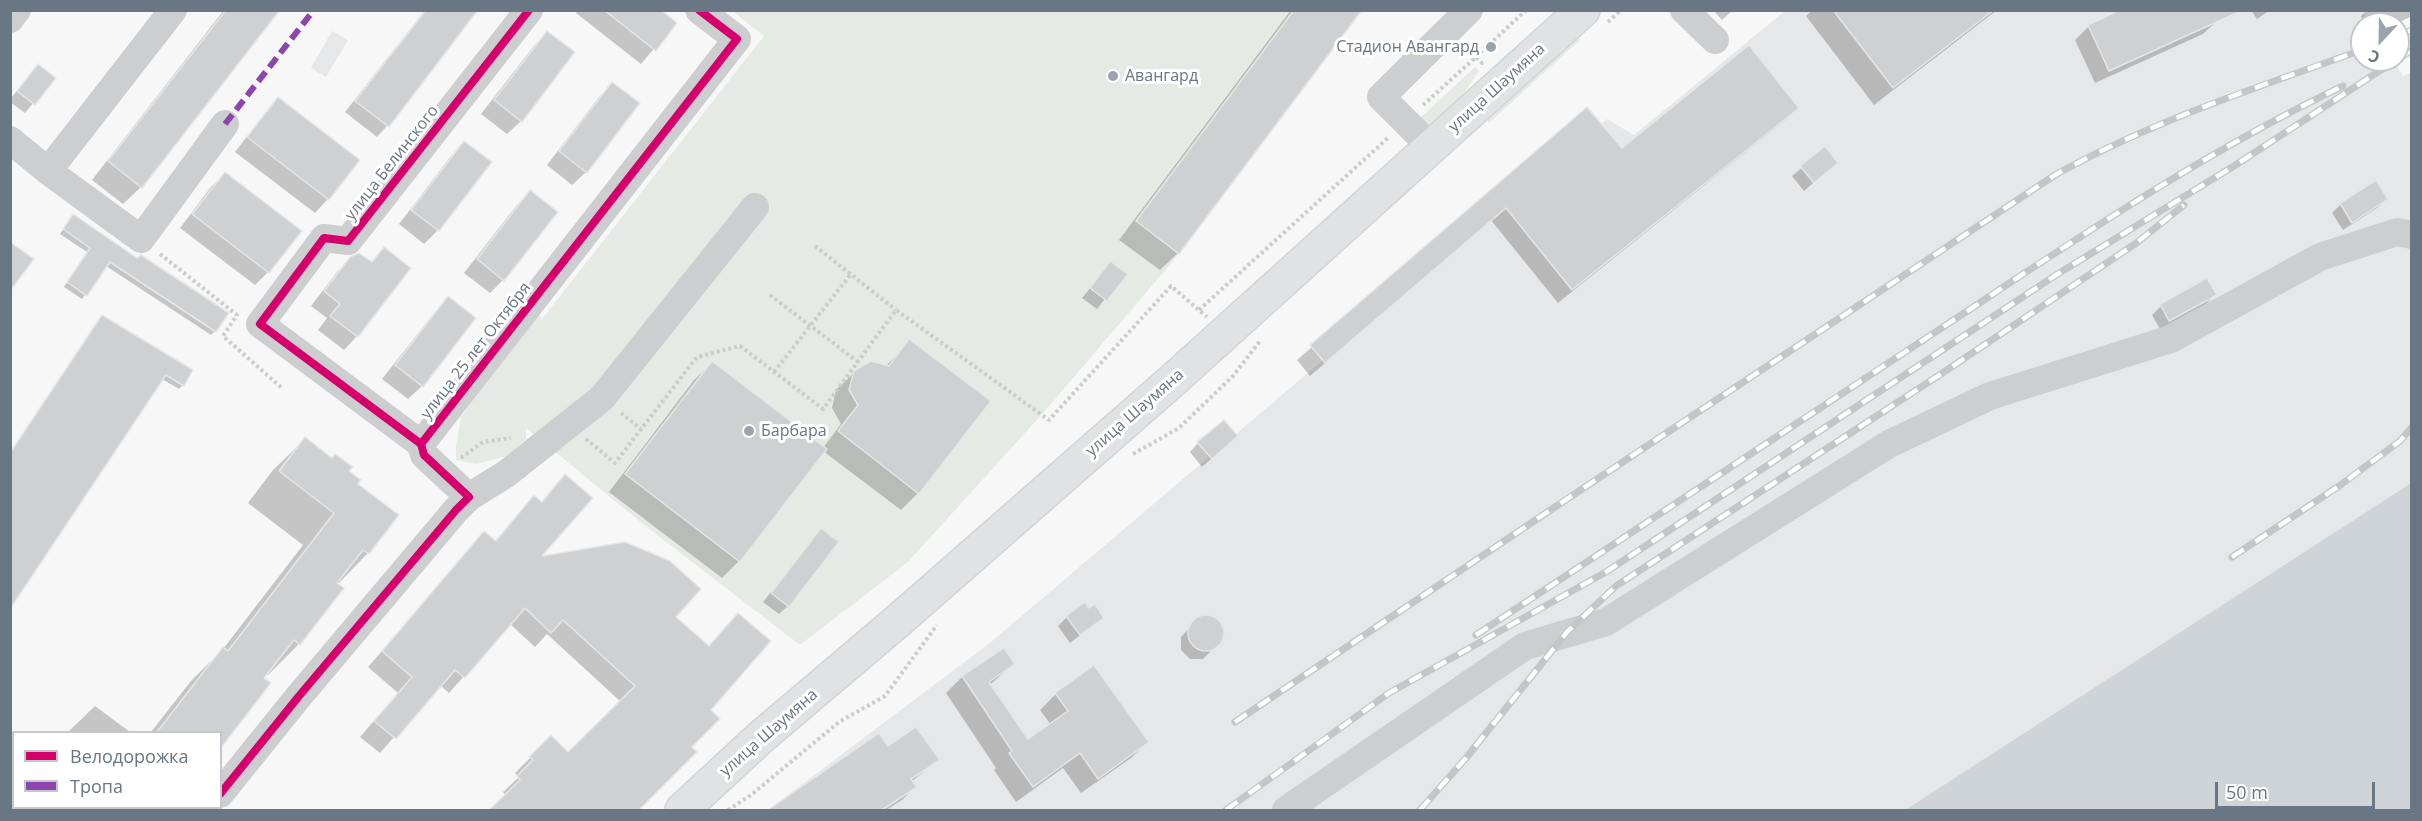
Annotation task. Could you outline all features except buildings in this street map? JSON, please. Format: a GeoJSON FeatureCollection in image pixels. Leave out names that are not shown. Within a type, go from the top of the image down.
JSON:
{"type":"FeatureCollection","features":[{"type":"Feature","properties":{"kind":"main road","name":"улица Шаумяна"},"geometry":{"type":"LineString","coordinates":[[682,810],[761,737],[908,612],[1225,332],[1583,10]]}},
{"type":"Feature","properties":{"kind":"street"},"geometry":{"type":"LineString","coordinates":[[10,19],[17,10]]}},
{"type":"Feature","properties":{"kind":"street"},"geometry":{"type":"LineString","coordinates":[[48,171],[173,10]]}},
{"type":"Feature","properties":{"kind":"street","name":"улица Белинского"},"geometry":{"type":"LineString","coordinates":[[421,444],[260,324],[324,238],[348,241],[529,10]]}},
{"type":"Feature","properties":{"kind":"street","name":"улица 25 лет Октября"},"geometry":{"type":"LineString","coordinates":[[469,497],[424,455],[421,444],[737,39],[699,10]]}},
{"type":"Feature","properties":{"kind":"street"},"geometry":{"type":"LineString","coordinates":[[1431,147],[1381,97],[1469,10]]}},
{"type":"Feature","properties":{"kind":"street"},"geometry":{"type":"LineString","coordinates":[[1684,10],[1715,40]]}},
{"type":"Feature","properties":{"kind":"street"},"geometry":{"type":"LineString","coordinates":[[10,140],[48,171],[141,239],[225,124]]}},
{"type":"Feature","properties":{"kind":"street"},"geometry":{"type":"LineString","coordinates":[[222,791],[298,696],[469,497],[506,474],[602,398],[755,207]]}},
{"type":"Feature","properties":{"kind":"street"},"geometry":{"type":"LineString","coordinates":[[1286,810],[1525,646],[1606,622],[1889,444],[1990,396],[2171,339],[2320,257],[2397,232],[2412,235]]}},
{"type":"Feature","properties":{"kind":"path"},"geometry":{"type":"LineString","coordinates":[[1199,310],[1526,10]]}},
{"type":"Feature","properties":{"kind":"path"},"geometry":{"type":"LineString","coordinates":[[1476,57],[1482,63],[1490,56]]}},
{"type":"Feature","properties":{"kind":"path"},"geometry":{"type":"LineString","coordinates":[[141,239],[237,315],[223,336],[283,389]]}},
{"type":"Feature","properties":{"kind":"path"},"geometry":{"type":"LineString","coordinates":[[815,246],[896,310],[1049,420],[1171,286],[1225,332]]}},
{"type":"Feature","properties":{"kind":"path"},"geometry":{"type":"LineString","coordinates":[[774,372],[851,274]]}},
{"type":"Feature","properties":{"kind":"path"},"geometry":{"type":"LineString","coordinates":[[770,295],[858,362]]}},
{"type":"Feature","properties":{"kind":"path"},"geometry":{"type":"LineString","coordinates":[[569,426],[615,463],[697,357],[740,346],[823,409],[896,310]]}},
{"type":"Feature","properties":{"kind":"path"},"geometry":{"type":"LineString","coordinates":[[1127,459],[1136,451],[1179,428],[1233,376]]}},
{"type":"Feature","properties":{"kind":"path"},"geometry":{"type":"LineString","coordinates":[[446,475],[463,456],[483,442],[513,438],[533,453]]}},
{"type":"Feature","properties":{"kind":"path"},"geometry":{"type":"LineString","coordinates":[[729,810],[751,795],[838,722],[885,696],[939,622]]}},
{"type":"Feature","properties":{"kind":"shaded area"},"geometry":{"type":"Polygon","coordinates":[[[732,11],[1362,11],[1179,254],[1044,412],[908,562],[800,645],[648,528],[526,428],[526,439],[508,456],[476,464],[456,460],[461,418],[477,393],[537,313],[542,319],[764,36],[732,11]]]}},
{"type":"Feature","properties":{"kind":"shaded area"},"geometry":{"type":"Polygon","coordinates":[[[1785,11],[2363,11],[2350,12],[2350,72],[2400,72],[2403,76],[2411,72],[2411,483],[1905,810],[768,810],[991,642],[1607,119],[1634,135],[1785,11]]]}},
{"type":"Feature","properties":{"kind":"shaded area"},"geometry":{"type":"Polygon","coordinates":[[[332,31],[348,40],[326,77],[311,68],[332,31]]]}},
{"type":"Feature","properties":{"kind":"shaded area"},"geometry":{"type":"Polygon","coordinates":[[[1576,35],[1580,40],[1489,123],[1486,118],[1576,35]]]}},
{"type":"Feature","properties":{"kind":"shaded area"},"geometry":{"type":"Polygon","coordinates":[[[1475,67],[1479,71],[1453,109],[1429,127],[1420,118],[1475,67]]]}},
{"type":"Feature","properties":{"kind":"shaded area"},"geometry":{"type":"Polygon","coordinates":[[[2411,483],[2411,810],[1905,810],[2411,483]]]}},
{"type":"Feature","properties":{"kind":"railway"},"geometry":{"type":"LineString","coordinates":[[1235,722],[2055,175],[2167,121],[2350,54]]}},
{"type":"Feature","properties":{"kind":"railway"},"geometry":{"type":"LineString","coordinates":[[1226,810],[1389,693],[1606,572],[2056,275],[2234,166],[2378,72]]}},
{"type":"Feature","properties":{"kind":"railway"},"geometry":{"type":"LineString","coordinates":[[1476,635],[2136,201],[2290,112],[2343,86]]}},
{"type":"Feature","properties":{"kind":"railway"},"geometry":{"type":"LineString","coordinates":[[1420,810],[1466,758],[1567,632],[1616,586],[1941,374],[2135,244],[2184,205]]}},
{"type":"Feature","properties":{"kind":"railway"},"geometry":{"type":"LineString","coordinates":[[2232,557],[2339,486],[2400,441],[2412,427]]}},
{"type":"Feature","properties":{"kind":"marked path"},"geometry":{"type":"LineString","coordinates":[[225,124],[310,15]]}},
{"type":"Feature","properties":{"kind":"cycle path"},"geometry":{"type":"LineString","coordinates":[[421,444],[260,324],[324,238],[348,241],[529,10]]}},
{"type":"Feature","properties":{"kind":"cycle path"},"geometry":{"type":"LineString","coordinates":[[222,792],[299,696],[469,497],[424,455],[421,444],[737,39],[699,10]]}},
{"type":"Feature","properties":{"kind":"place","name":"Стадион Авангард"},"geometry":{"type":"Point","coordinates":[1491,47]}},
{"type":"Feature","properties":{"kind":"place","name":"Авангард"},"geometry":{"type":"Point","coordinates":[1113,76]}},
{"type":"Feature","properties":{"kind":"place","name":"Барбара"},"geometry":{"type":"Point","coordinates":[749,431]}}]}
